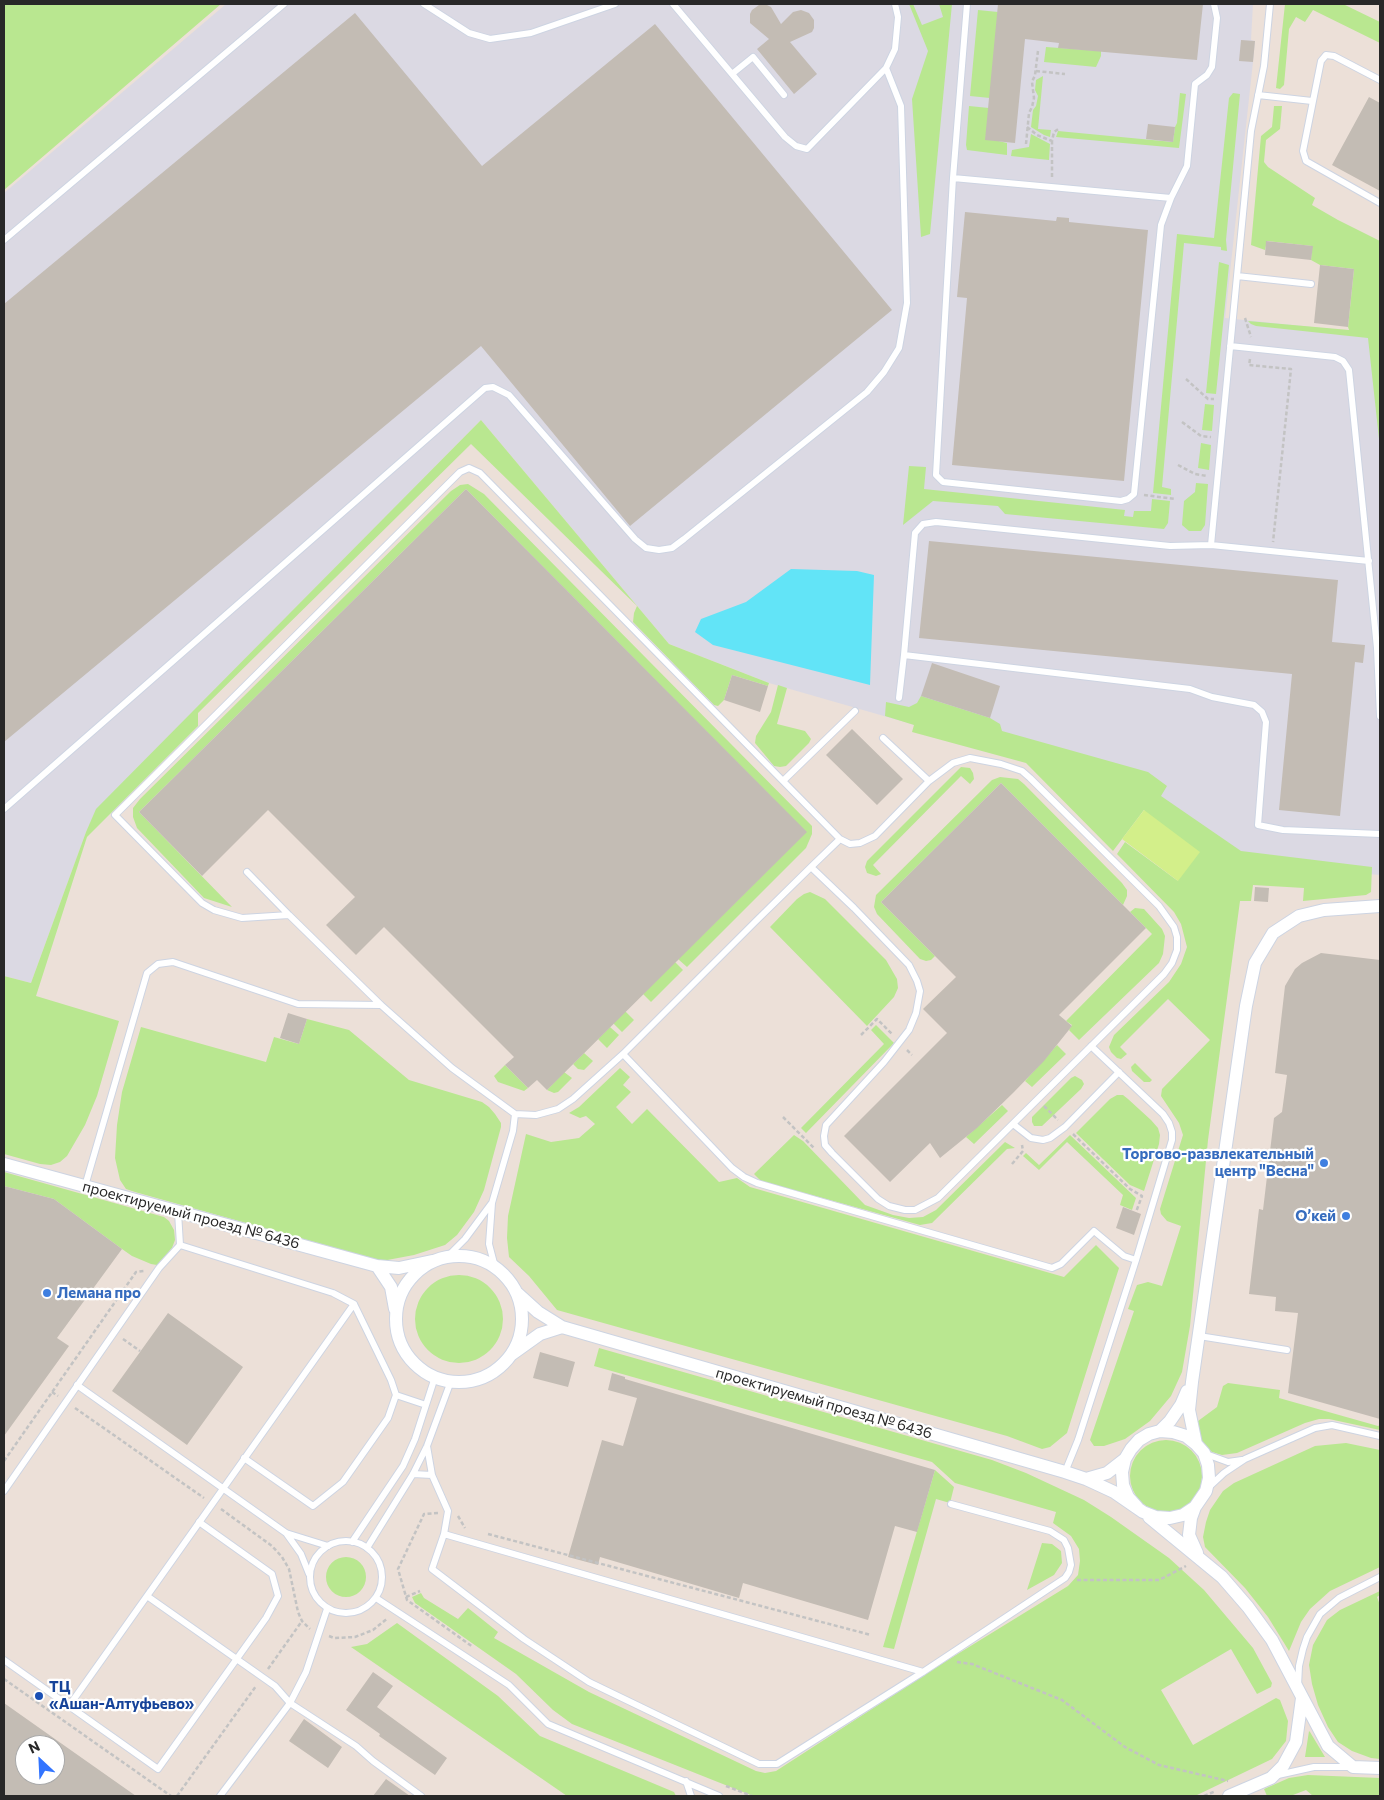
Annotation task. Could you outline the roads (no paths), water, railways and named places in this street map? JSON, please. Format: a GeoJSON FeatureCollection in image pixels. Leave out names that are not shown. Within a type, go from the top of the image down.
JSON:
{"type":"FeatureCollection","features":[{"type":"Feature","properties":{"kind":"street"},"geometry":{"type":"LineString","coordinates":[[1160,1431],[1181,1405],[1192,1382],[1246,1006],[1255,964],[1273,933],[1299,916],[1324,910],[1380,906]]}},
{"type":"Feature","properties":{"kind":"street","name":"проектируемый проезд № 6436"},"geometry":{"type":"LineString","coordinates":[[4,1164],[377,1266],[399,1268],[432,1261]]}},
{"type":"Feature","properties":{"kind":"street"},"geometry":{"type":"LineString","coordinates":[[396,1311],[400,1296],[408,1282],[418,1270],[432,1261],[448,1256],[465,1256],[481,1260],[496,1267],[508,1279],[516,1293],[521,1308],[522,1325],[518,1341],[510,1356]]}},
{"type":"Feature","properties":{"kind":"street"},"geometry":{"type":"LineString","coordinates":[[377,1266],[390,1287],[396,1311],[396,1328],[400,1344],[415,1364],[435,1378],[451,1381],[468,1381],[484,1376],[498,1368],[510,1356],[540,1334],[562,1327]]}},
{"type":"Feature","properties":{"kind":"street","name":"проектируемый проезд № 6436"},"geometry":{"type":"LineString","coordinates":[[516,1293],[538,1312],[562,1327],[1065,1472],[1114,1492],[1140,1510],[1222,1577],[1248,1607],[1272,1640],[1328,1746],[1353,1767]]}},
{"type":"Feature","properties":{"kind":"street","name":"проектируемый проезд № 6436"},"geometry":{"type":"LineString","coordinates":[[1192,1382],[1189,1410],[1200,1448],[1208,1465],[1209,1478],[1206,1491],[1190,1518],[1189,1535],[1199,1558]]}},
{"type":"Feature","properties":{"kind":"street"},"geometry":{"type":"LineString","coordinates":[[1086,1479],[1107,1472],[1125,1459],[1130,1449],[1139,1440],[1149,1434],[1160,1431],[1186,1436],[1200,1448]]}},
{"type":"Feature","properties":{"kind":"street","name":"проектируемый проезд № 6436"},"geometry":{"type":"LineString","coordinates":[[1125,1459],[1122,1472],[1123,1485],[1128,1497],[1140,1510],[1156,1517],[1170,1518],[1183,1515],[1195,1507]]}},
{"type":"Feature","properties":{"kind":"street"},"geometry":{"type":"LineString","coordinates":[[1228,1796],[1271,1778],[1283,1766],[1296,1742],[1300,1694]]}},
{"type":"Feature","properties":{"kind":"street"},"geometry":{"type":"LineString","coordinates":[[1353,1767],[1380,1768]]}},
{"type":"Feature","properties":{"kind":"lane"},"geometry":{"type":"LineString","coordinates":[[4,240],[284,4]]}},
{"type":"Feature","properties":{"kind":"lane"},"geometry":{"type":"LineString","coordinates":[[424,4],[468,33],[490,39],[531,33],[615,4]]}},
{"type":"Feature","properties":{"kind":"lane"},"geometry":{"type":"LineString","coordinates":[[673,4],[785,137],[796,146],[807,149],[886,68],[895,49],[898,17],[895,4]]}},
{"type":"Feature","properties":{"kind":"lane"},"geometry":{"type":"LineString","coordinates":[[967,4],[953,178],[936,475],[943,482],[1122,501],[1134,494],[1161,225],[1171,198],[1187,166],[1194,84],[1207,75],[1212,67],[1217,18],[1214,4]]}},
{"type":"Feature","properties":{"kind":"lane"},"geometry":{"type":"LineString","coordinates":[[1211,545],[1251,131],[1264,66],[1270,4]]}},
{"type":"Feature","properties":{"kind":"lane"},"geometry":{"type":"LineString","coordinates":[[1380,80],[1334,56],[1326,55],[1321,61],[1303,151],[1306,161],[1380,203]]}},
{"type":"Feature","properties":{"kind":"lane"},"geometry":{"type":"LineString","coordinates":[[732,74],[753,57],[784,94]]}},
{"type":"Feature","properties":{"kind":"lane"},"geometry":{"type":"LineString","coordinates":[[4,809],[485,388],[493,387],[509,395],[635,539],[646,548],[659,550],[672,548],[684,539],[867,392],[884,372],[899,348],[907,302],[901,106],[886,68]]}},
{"type":"Feature","properties":{"kind":"lane"},"geometry":{"type":"LineString","coordinates":[[1258,95],[1312,101]]}},
{"type":"Feature","properties":{"kind":"lane"},"geometry":{"type":"LineString","coordinates":[[953,178],[1171,198]]}},
{"type":"Feature","properties":{"kind":"lane"},"geometry":{"type":"LineString","coordinates":[[1237,276],[1311,284]]}},
{"type":"Feature","properties":{"kind":"lane"},"geometry":{"type":"LineString","coordinates":[[1230,346],[1335,357],[1342,361],[1349,370],[1378,648],[1380,716]]}},
{"type":"Feature","properties":{"kind":"lane"},"geometry":{"type":"LineString","coordinates":[[289,915],[242,918],[214,910],[202,903],[114,815],[460,472],[469,468],[480,473],[840,839],[850,844],[860,843],[875,836],[930,781],[953,763],[970,758],[1001,764],[1022,771],[1159,906],[1174,927],[1177,937],[1177,950],[1172,963],[1164,974],[938,1198],[926,1206],[915,1210],[905,1210],[889,1206],[878,1199],[825,1145],[824,1136],[826,1125],[900,1043],[909,1030],[916,1013],[920,991],[910,965],[811,867]]}},
{"type":"Feature","properties":{"kind":"lane"},"geometry":{"type":"LineString","coordinates":[[899,698],[915,533],[923,524],[936,522],[1170,546],[1211,545],[1369,561]]}},
{"type":"Feature","properties":{"kind":"lane"},"geometry":{"type":"LineString","coordinates":[[904,655],[1190,688],[1212,697],[1254,705],[1262,712],[1266,722],[1258,825],[1283,830],[1380,834]]}},
{"type":"Feature","properties":{"kind":"lane"},"geometry":{"type":"LineString","coordinates":[[783,781],[855,711]]}},
{"type":"Feature","properties":{"kind":"lane"},"geometry":{"type":"LineString","coordinates":[[883,738],[930,781]]}},
{"type":"Feature","properties":{"kind":"lane"},"geometry":{"type":"LineString","coordinates":[[247,872],[381,1005],[452,1068],[516,1114],[536,1116],[558,1109],[572,1100],[623,1054],[840,839]]}},
{"type":"Feature","properties":{"kind":"lane"},"geometry":{"type":"LineString","coordinates":[[85,1186],[147,973],[158,964],[173,962],[298,1004],[381,1005]]}},
{"type":"Feature","properties":{"kind":"lane"},"geometry":{"type":"LineString","coordinates":[[1065,1472],[1078,1440],[1170,1152],[1172,1132],[1163,1114],[1091,1046]]}},
{"type":"Feature","properties":{"kind":"lane"},"geometry":{"type":"LineString","coordinates":[[623,1054],[732,1168],[757,1184],[1052,1268],[1062,1264],[1094,1231],[1124,1256],[1136,1260]]}},
{"type":"Feature","properties":{"kind":"lane"},"geometry":{"type":"LineString","coordinates":[[1013,1124],[1031,1138],[1043,1140],[1050,1138],[1065,1126],[1119,1072]]}},
{"type":"Feature","properties":{"kind":"lane"},"geometry":{"type":"LineString","coordinates":[[496,1267],[489,1244],[492,1203],[516,1114]]}},
{"type":"Feature","properties":{"kind":"lane"},"geometry":{"type":"LineString","coordinates":[[448,1256],[466,1239],[492,1203]]}},
{"type":"Feature","properties":{"kind":"lane"},"geometry":{"type":"LineString","coordinates":[[4,1491],[159,1268],[180,1245],[178,1212]]}},
{"type":"Feature","properties":{"kind":"lane"},"geometry":{"type":"LineString","coordinates":[[180,1245],[333,1293],[354,1304],[391,1380],[396,1395],[388,1418],[343,1482],[313,1506],[244,1458]]}},
{"type":"Feature","properties":{"kind":"lane"},"geometry":{"type":"LineString","coordinates":[[68,1706],[354,1304]]}},
{"type":"Feature","properties":{"kind":"lane"},"geometry":{"type":"LineString","coordinates":[[1199,1336],[1287,1350]]}},
{"type":"Feature","properties":{"kind":"lane"},"geometry":{"type":"LineString","coordinates":[[352,1542],[403,1466],[415,1439],[435,1378]]}},
{"type":"Feature","properties":{"kind":"lane"},"geometry":{"type":"LineString","coordinates":[[367,1548],[413,1474],[451,1381]]}},
{"type":"Feature","properties":{"kind":"lane"},"geometry":{"type":"LineString","coordinates":[[77,1385],[286,1533],[328,1546]]}},
{"type":"Feature","properties":{"kind":"lane"},"geometry":{"type":"LineString","coordinates":[[396,1395],[426,1404]]}},
{"type":"Feature","properties":{"kind":"lane"},"geometry":{"type":"LineString","coordinates":[[1206,1491],[1224,1473],[1246,1459],[1315,1428],[1332,1425],[1380,1436]]}},
{"type":"Feature","properties":{"kind":"lane"},"geometry":{"type":"LineString","coordinates":[[426,1446],[432,1475],[448,1511],[444,1534],[432,1569],[524,1639],[589,1682],[759,1764],[778,1764],[942,1660],[1065,1578],[1069,1572],[1071,1564],[1068,1548],[1064,1540],[1050,1531],[951,1504]]}},
{"type":"Feature","properties":{"kind":"lane"},"geometry":{"type":"LineString","coordinates":[[1200,1448],[1215,1458],[1228,1462],[1246,1459]]}},
{"type":"Feature","properties":{"kind":"lane"},"geometry":{"type":"LineString","coordinates":[[413,1474],[432,1475]]}},
{"type":"Feature","properties":{"kind":"lane"},"geometry":{"type":"LineString","coordinates":[[4,1660],[158,1769],[266,1618],[278,1596],[272,1574],[199,1522]]}},
{"type":"Feature","properties":{"kind":"lane"},"geometry":{"type":"LineString","coordinates":[[286,1533],[301,1554],[310,1575]]}},
{"type":"Feature","properties":{"kind":"lane"},"geometry":{"type":"LineString","coordinates":[[444,1534],[923,1672]]}},
{"type":"Feature","properties":{"kind":"lane"},"geometry":{"type":"LineString","coordinates":[[340,1542],[352,1542],[367,1548],[375,1556],[380,1566],[382,1577],[380,1588],[376,1598],[364,1608],[348,1613],[337,1612],[320,1602],[314,1594],[310,1585],[312,1564],[328,1546],[340,1542]]}},
{"type":"Feature","properties":{"kind":"lane"},"geometry":{"type":"LineString","coordinates":[[1300,1694],[1299,1666],[1303,1649],[1307,1637],[1320,1614],[1339,1598],[1380,1578]]}},
{"type":"Feature","properties":{"kind":"lane"},"geometry":{"type":"LineString","coordinates":[[147,1596],[275,1686],[290,1703],[356,1746],[372,1761],[421,1796]]}},
{"type":"Feature","properties":{"kind":"lane"},"geometry":{"type":"LineString","coordinates":[[376,1598],[509,1685],[548,1724],[719,1796]]}},
{"type":"Feature","properties":{"kind":"lane"},"geometry":{"type":"LineString","coordinates":[[220,1796],[290,1703],[306,1672],[328,1608]]}},
{"type":"Feature","properties":{"kind":"lane"},"geometry":{"type":"LineString","coordinates":[[1271,1778],[1284,1772],[1314,1767],[1353,1767]]}},
{"type":"Feature","properties":{"kind":"lane"},"geometry":{"type":"LineString","coordinates":[[686,1781],[691,1796]]}},
{"type":"Feature","properties":{"kind":"water"},"geometry":{"type":"Polygon","coordinates":[[[791,569],[857,571],[874,575],[870,685],[713,645],[695,632],[701,619],[746,602],[791,569]]]}},
{"type":"Feature","properties":{"kind":"place","name":"Торгово-развлекательный центр \"Весна\""},"geometry":{"type":"Point","coordinates":[1324,1163]}},
{"type":"Feature","properties":{"kind":"place","name":"О’кей"},"geometry":{"type":"Point","coordinates":[1346,1216]}},
{"type":"Feature","properties":{"kind":"place","name":"Лемана про"},"geometry":{"type":"Point","coordinates":[47,1293]}},
{"type":"Feature","properties":{"kind":"place","name":"ТЦ «Ашан-Алтуфьево»"},"geometry":{"type":"Point","coordinates":[39,1696]}}]}
